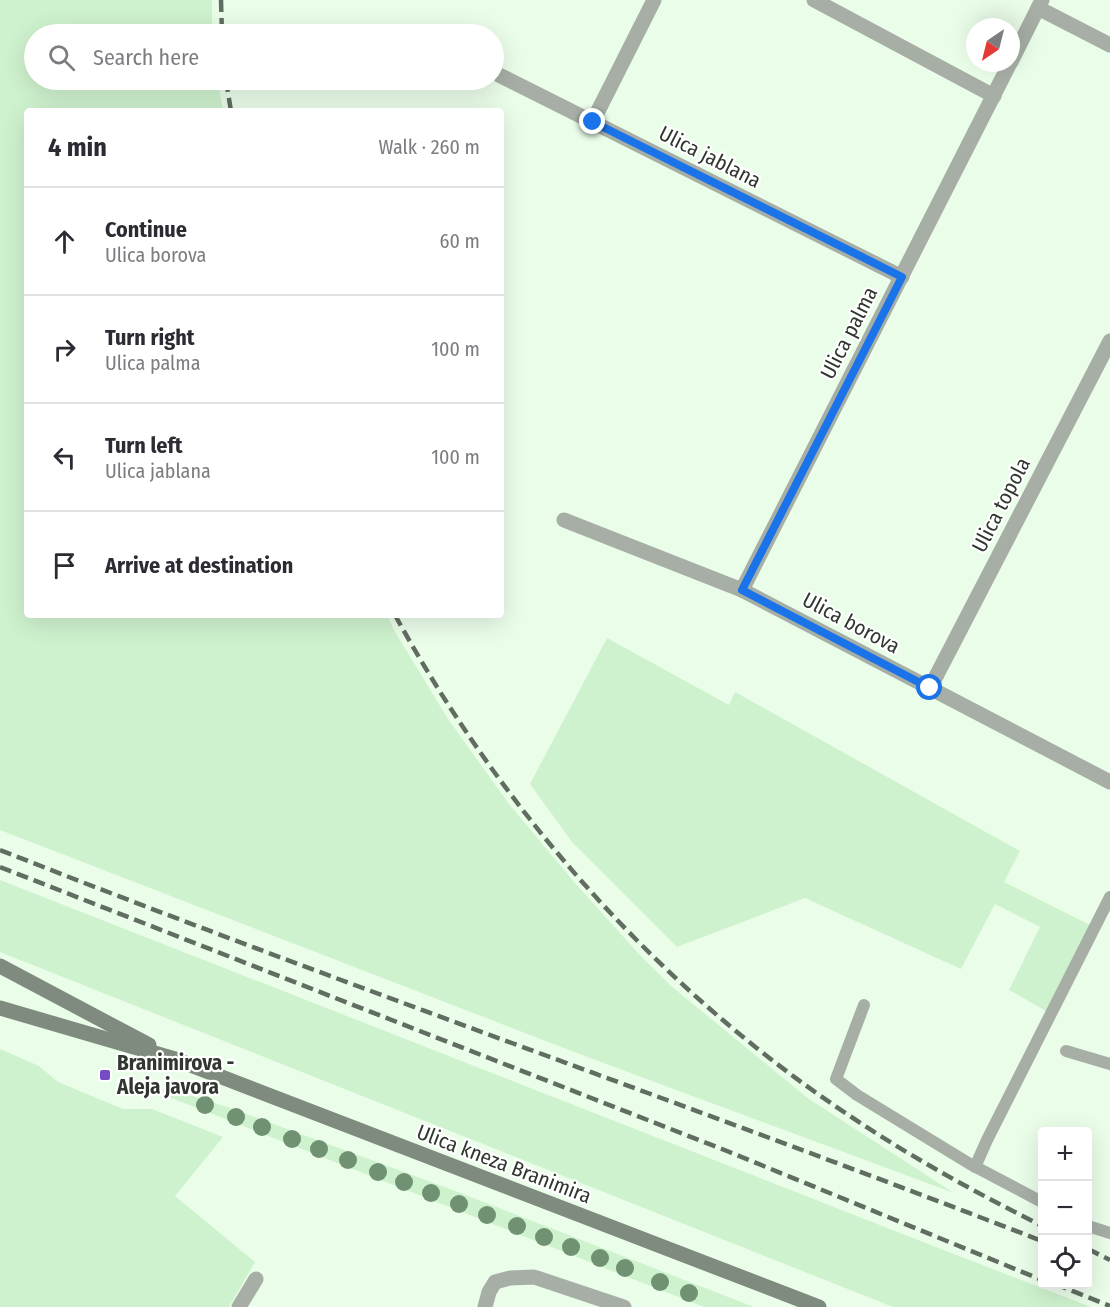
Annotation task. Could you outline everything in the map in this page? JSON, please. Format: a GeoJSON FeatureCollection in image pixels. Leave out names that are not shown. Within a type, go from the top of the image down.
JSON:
{"type":"FeatureCollection","features":[{"type":"Feature","properties":{"kind":"main road","name":"Ulica kneza Branimira"},"geometry":{"type":"LineString","coordinates":[[0,966],[175,1059]]}},
{"type":"Feature","properties":{"kind":"main road","name":"Ulica kneza Branimira"},"geometry":{"type":"LineString","coordinates":[[0,1008],[175,1059],[819,1307]]}},
{"type":"Feature","properties":{"kind":"street"},"geometry":{"type":"LineString","coordinates":[[593,122],[654,0]]}},
{"type":"Feature","properties":{"kind":"street"},"geometry":{"type":"LineString","coordinates":[[814,0],[994,96]]}},
{"type":"Feature","properties":{"kind":"street"},"geometry":{"type":"LineString","coordinates":[[1040,4],[1110,45]]}},
{"type":"Feature","properties":{"kind":"street","name":"Ulica palma"},"geometry":{"type":"LineString","coordinates":[[1020,44],[1040,4]]}},
{"type":"Feature","properties":{"kind":"street","name":"Ulica palma"},"geometry":{"type":"LineString","coordinates":[[742,590],[1006,72]]}},
{"type":"Feature","properties":{"kind":"street","name":"Ulica jablana"},"geometry":{"type":"LineString","coordinates":[[504,77],[902,277]]}},
{"type":"Feature","properties":{"kind":"street","name":"Ulica topola"},"geometry":{"type":"LineString","coordinates":[[930,688],[1110,341]]}},
{"type":"Feature","properties":{"kind":"street","name":"Ulica borova"},"geometry":{"type":"LineString","coordinates":[[564,520],[742,590],[1110,782]]}},
{"type":"Feature","properties":{"kind":"street"},"geometry":{"type":"LineString","coordinates":[[485,1307],[489,1292],[495,1282],[510,1278],[534,1277],[624,1307]]}},
{"type":"Feature","properties":{"kind":"street"},"geometry":{"type":"LineString","coordinates":[[242,1306],[256,1279]]}},
{"type":"Feature","properties":{"kind":"lane"},"geometry":{"type":"LineString","coordinates":[[975,1167],[1110,897]]}},
{"type":"Feature","properties":{"kind":"lane"},"geometry":{"type":"LineString","coordinates":[[864,1005],[836,1079],[857,1095],[975,1167],[1038,1200]]}},
{"type":"Feature","properties":{"kind":"lane"},"geometry":{"type":"LineString","coordinates":[[1066,1051],[1110,1064]]}},
{"type":"Feature","properties":{"kind":"lane"},"geometry":{"type":"LineString","coordinates":[[1092,1227],[1110,1233]]}},
{"type":"Feature","properties":{"kind":"green space"},"geometry":{"type":"Polygon","coordinates":[[[0,0],[212,0],[212,24],[24,24],[24,90],[220,90],[223,108],[24,108],[24,618],[388,618],[448,719],[509,804],[575,883],[638,953],[671,986],[809,1099],[954,1193],[582,1055],[0,830],[0,0]]]}},
{"type":"Feature","properties":{"kind":"green space"},"geometry":{"type":"Polygon","coordinates":[[[607,638],[729,705],[735,692],[1020,851],[1004,882],[1090,925],[1046,1011],[1009,990],[1040,927],[995,904],[961,969],[805,898],[677,947],[572,842],[530,784],[607,638]]]}},
{"type":"Feature","properties":{"kind":"green space"},"geometry":{"type":"Polygon","coordinates":[[[0,880],[1038,1287],[1038,1289],[1044,1289],[1091,1307],[893,1307],[0,952],[0,880]]]}},
{"type":"Feature","properties":{"kind":"green space"},"geometry":{"type":"Polygon","coordinates":[[[0,1049],[39,1066],[58,1082],[123,1109],[152,1109],[223,1137],[175,1196],[255,1262],[229,1307],[0,1307],[0,1049]]]}},
{"type":"Feature","properties":{"kind":"green space"},"geometry":{"type":"Polygon","coordinates":[[[163,1090],[183,1093],[230,1108],[450,1189],[754,1307],[704,1307],[164,1095],[163,1090]]]}},
{"type":"Feature","properties":{"kind":"railway"},"geometry":{"type":"LineString","coordinates":[[221,0],[222,24]]}},
{"type":"Feature","properties":{"kind":"railway"},"geometry":{"type":"LineString","coordinates":[[228,90],[231,108]]}},
{"type":"Feature","properties":{"kind":"railway"},"geometry":{"type":"LineString","coordinates":[[397,618],[438,689],[486,761],[538,829],[594,895],[653,956],[716,1015],[783,1068],[853,1118],[946,1175],[1038,1224]]}},
{"type":"Feature","properties":{"kind":"railway"},"geometry":{"type":"LineString","coordinates":[[0,850],[260,950],[782,1142],[1038,1239]]}},
{"type":"Feature","properties":{"kind":"railway"},"geometry":{"type":"LineString","coordinates":[[0,867],[727,1151],[1038,1278]]}},
{"type":"Feature","properties":{"kind":"railway"},"geometry":{"type":"LineString","coordinates":[[1092,1251],[1110,1260]]}},
{"type":"Feature","properties":{"kind":"railway"},"geometry":{"type":"LineString","coordinates":[[1068,1289],[1110,1306]]}},
{"type":"Feature","properties":{"kind":"place","name":"Branimirova - Aleja javora"},"geometry":{"type":"Point","coordinates":[105,1075]}},
{"type":"Feature","properties":{"kind":"route"},"geometry":{"type":"LineString","coordinates":[[593,122],[902,277],[742,590],[930,688]]}}]}
